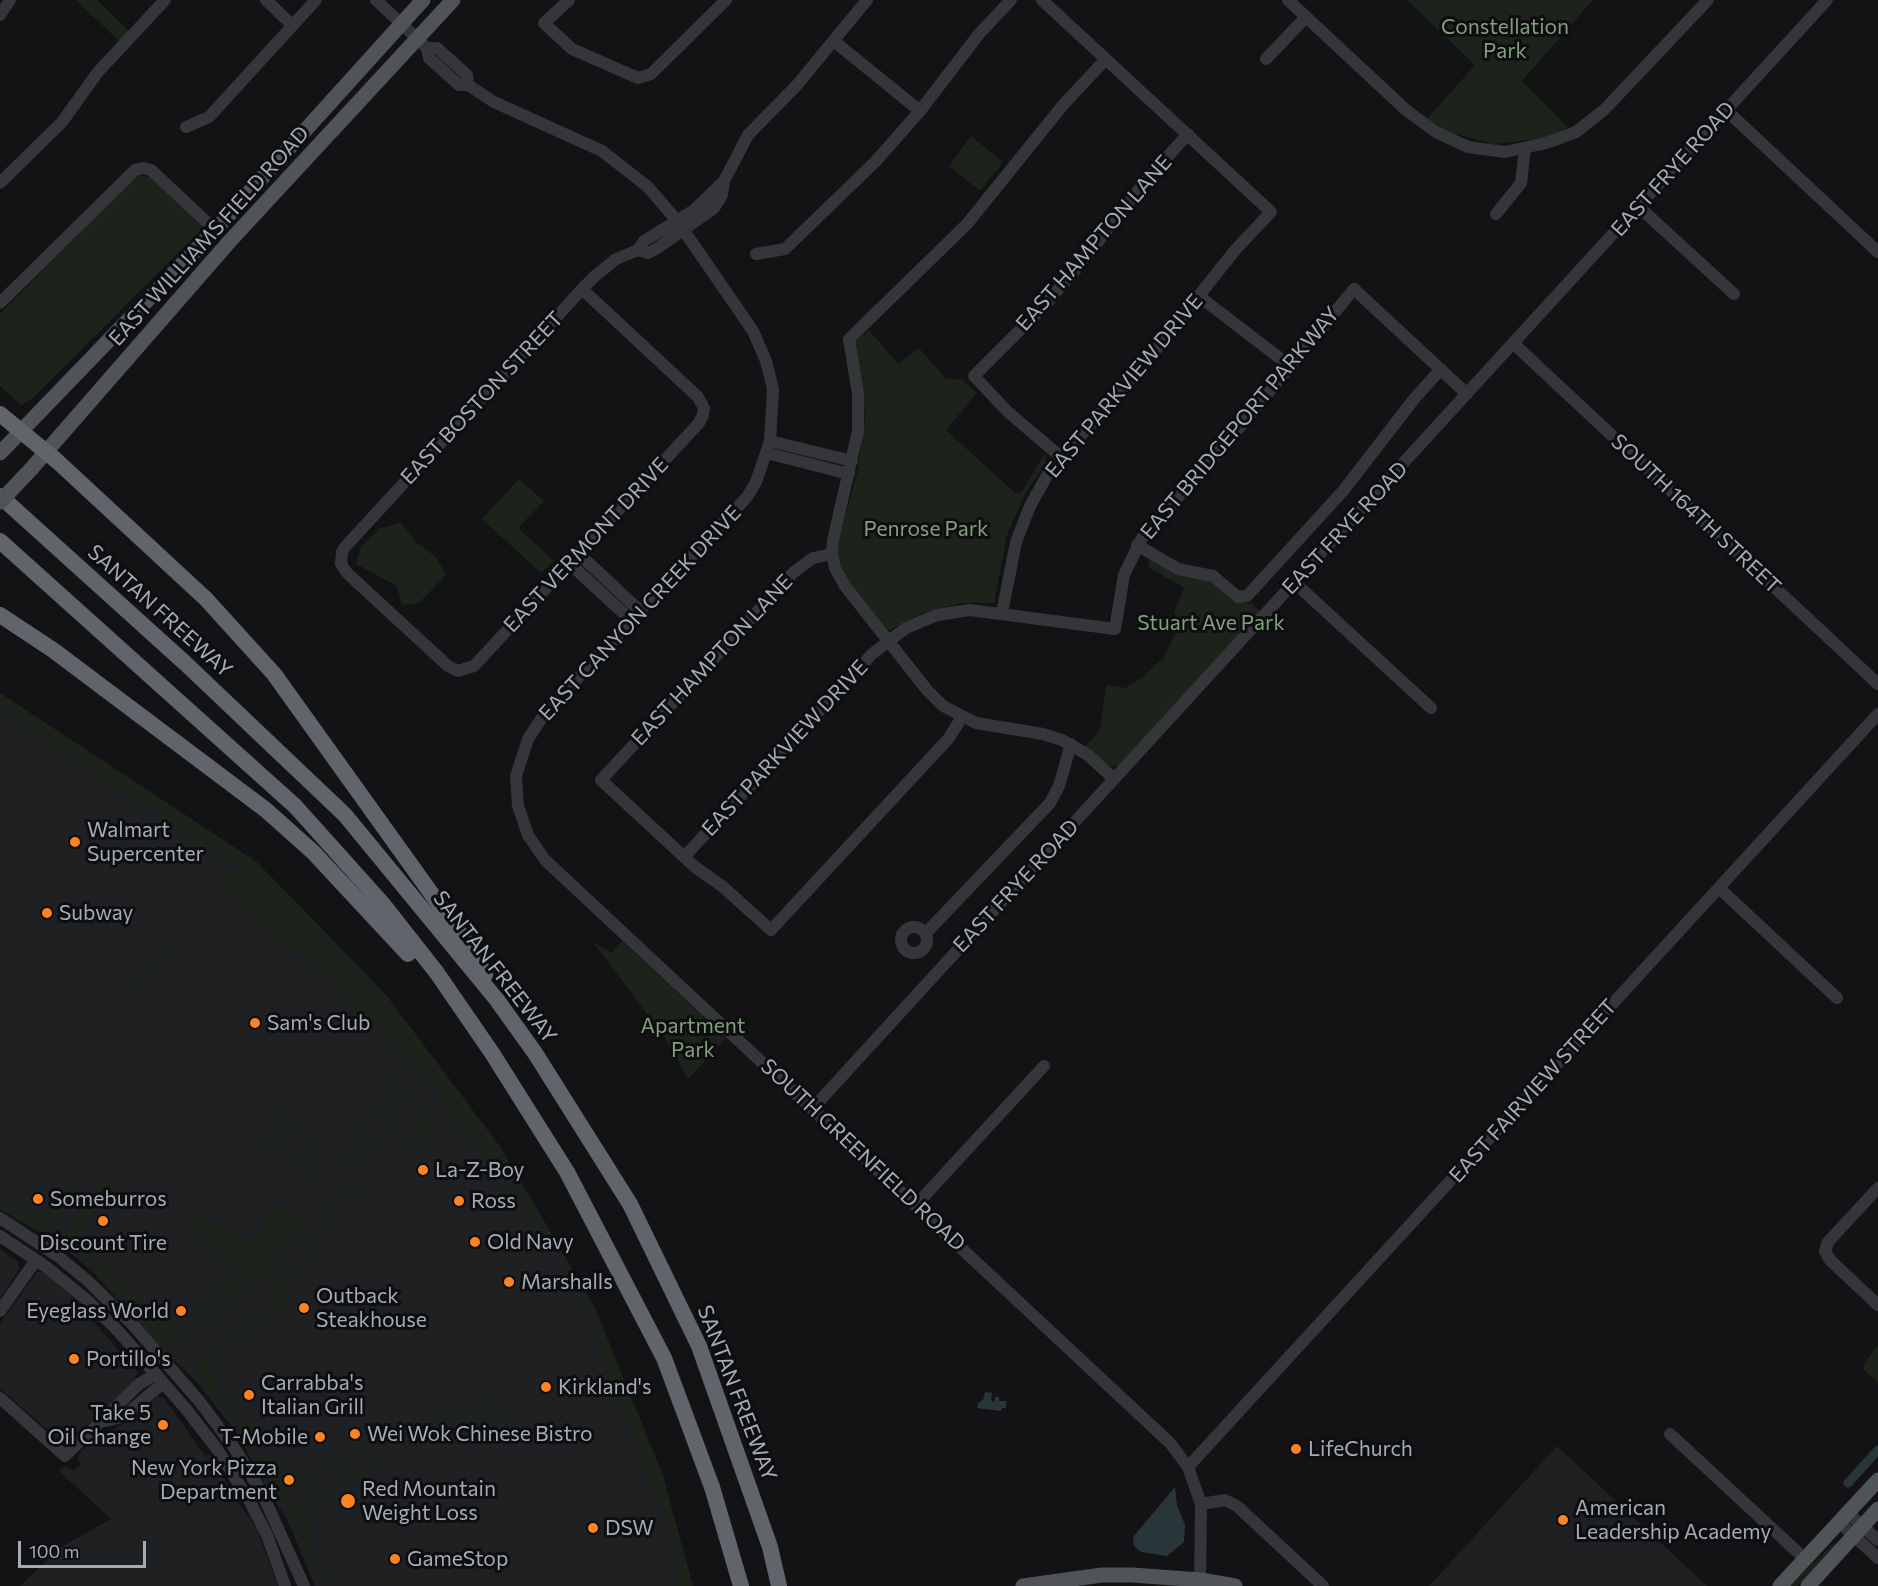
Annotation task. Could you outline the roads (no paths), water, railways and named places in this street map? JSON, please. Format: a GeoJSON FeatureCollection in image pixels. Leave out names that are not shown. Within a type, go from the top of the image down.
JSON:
{"type":"FeatureCollection","features":[{"type":"Feature","properties":{"kind":"highway"},"geometry":{"type":"LineString","coordinates":[[0,414],[22,431],[206,598],[274,674],[474,953],[497,1000]]}},
{"type":"Feature","properties":{"kind":"highway","name":"SANTAN FREEWAY"},"geometry":{"type":"LineString","coordinates":[[0,496],[185,663],[345,815],[497,1000],[535,1053],[630,1204],[699,1346],[770,1547],[779,1586]]}},
{"type":"Feature","properties":{"kind":"highway"},"geometry":{"type":"LineString","coordinates":[[0,541],[295,806],[382,903],[437,973],[492,1053],[567,1172],[664,1358],[712,1487],[741,1586]]}},
{"type":"Feature","properties":{"kind":"highway"},"geometry":{"type":"LineString","coordinates":[[0,615],[53,650],[222,775],[313,852],[375,916],[492,1053]]}},
{"type":"Feature","properties":{"kind":"main road","name":"EAST WILLIAMS FIELD ROAD"},"geometry":{"type":"LineString","coordinates":[[3,450],[215,230],[423,0]]}},
{"type":"Feature","properties":{"kind":"main road","name":"EAST WILLIAMS FIELD ROAD"},"geometry":{"type":"LineString","coordinates":[[0,502],[229,242],[422,43],[453,0]]}},
{"type":"Feature","properties":{"kind":"main road"},"geometry":{"type":"LineString","coordinates":[[1780,1586],[1878,1480]]}},
{"type":"Feature","properties":{"kind":"main road"},"geometry":{"type":"LineString","coordinates":[[1808,1586],[1878,1509]]}},
{"type":"Feature","properties":{"kind":"main road"},"geometry":{"type":"LineString","coordinates":[[1023,1586],[1102,1575],[1235,1586]]}},
{"type":"Feature","properties":{"kind":"street"},"geometry":{"type":"LineString","coordinates":[[0,15],[10,0]]}},
{"type":"Feature","properties":{"kind":"street"},"geometry":{"type":"LineString","coordinates":[[1,180],[62,122],[98,72],[165,0]]}},
{"type":"Feature","properties":{"kind":"street"},"geometry":{"type":"LineString","coordinates":[[266,0],[292,26]]}},
{"type":"Feature","properties":{"kind":"street"},"geometry":{"type":"LineString","coordinates":[[186,127],[209,117],[316,0]]}},
{"type":"Feature","properties":{"kind":"street"},"geometry":{"type":"LineString","coordinates":[[376,0],[422,43]]}},
{"type":"Feature","properties":{"kind":"street"},"geometry":{"type":"LineString","coordinates":[[569,0],[544,23],[578,52],[632,76],[644,77],[651,74],[680,47],[726,0]]}},
{"type":"Feature","properties":{"kind":"street","name":"EAST BOSTON STREET"},"geometry":{"type":"LineString","coordinates":[[458,671],[448,666],[347,573],[341,560],[345,547],[582,289],[605,267],[638,250],[648,253],[681,227],[714,208],[722,195],[724,181],[751,132],[835,42],[867,0]]}},
{"type":"Feature","properties":{"kind":"street"},"geometry":{"type":"LineString","coordinates":[[756,254],[785,249],[876,161],[920,111],[979,34],[1011,0]]}},
{"type":"Feature","properties":{"kind":"street"},"geometry":{"type":"LineString","coordinates":[[1042,0],[1188,134]]}},
{"type":"Feature","properties":{"kind":"street"},"geometry":{"type":"LineString","coordinates":[[1288,0],[1406,110],[1436,132],[1468,147],[1505,152],[1575,132],[1604,110],[1708,0]]}},
{"type":"Feature","properties":{"kind":"street","name":"EAST FRYE ROAD"},"geometry":{"type":"LineString","coordinates":[[813,1108],[1827,0]]}},
{"type":"Feature","properties":{"kind":"street"},"geometry":{"type":"LineString","coordinates":[[1266,59],[1306,17]]}},
{"type":"Feature","properties":{"kind":"street"},"geometry":{"type":"LineString","coordinates":[[835,42],[920,111]]}},
{"type":"Feature","properties":{"kind":"street","name":"EAST CANYON CREEK DRIVE"},"geometry":{"type":"LineString","coordinates":[[422,43],[437,48],[467,75],[468,85],[494,102],[611,157],[648,187],[681,227],[753,331],[760,345],[773,389],[769,447],[756,482],[737,510],[535,726],[528,739],[516,776]]}},
{"type":"Feature","properties":{"kind":"street"},"geometry":{"type":"LineString","coordinates":[[1106,59],[1063,105],[968,224],[849,339],[858,394],[858,431],[833,540],[832,554],[842,582],[932,696],[962,717],[990,726],[1043,734],[1071,744],[1088,755],[1114,779]]}},
{"type":"Feature","properties":{"kind":"street"},"geometry":{"type":"LineString","coordinates":[[1726,110],[1878,252]]}},
{"type":"Feature","properties":{"kind":"street","name":"EAST PARKVIEW DRIVE"},"geometry":{"type":"LineString","coordinates":[[1002,613],[1011,561],[1022,524],[1039,488],[1061,457],[1200,297],[1236,249],[1271,212],[1188,134]]}},
{"type":"Feature","properties":{"kind":"street","name":"EAST HAMPTON LANE"},"geometry":{"type":"LineString","coordinates":[[1061,457],[1008,412],[974,376],[1045,305],[1149,177],[1188,134]]}},
{"type":"Feature","properties":{"kind":"street"},"geometry":{"type":"LineString","coordinates":[[1496,214],[1521,183],[1525,148]]}},
{"type":"Feature","properties":{"kind":"street"},"geometry":{"type":"LineString","coordinates":[[0,303],[135,170],[143,168],[151,170],[215,230]]}},
{"type":"Feature","properties":{"kind":"street"},"geometry":{"type":"LineString","coordinates":[[1639,207],[1734,294]]}},
{"type":"Feature","properties":{"kind":"street","name":"EAST VERMONT DRIVE"},"geometry":{"type":"LineString","coordinates":[[458,671],[474,666],[699,423],[704,408],[698,397],[582,289]]}},
{"type":"Feature","properties":{"kind":"street","name":"EAST BRIDGEPORT PARKWAY"},"geometry":{"type":"LineString","coordinates":[[1115,629],[1122,585],[1137,545],[1354,289],[1441,369]]}},
{"type":"Feature","properties":{"kind":"street"},"geometry":{"type":"LineString","coordinates":[[1200,297],[1290,366]]}},
{"type":"Feature","properties":{"kind":"street","name":"SOUTH 164TH STREET"},"geometry":{"type":"LineString","coordinates":[[1514,344],[1878,684]]}},
{"type":"Feature","properties":{"kind":"street"},"geometry":{"type":"LineString","coordinates":[[1137,545],[1178,569],[1213,576],[1237,596],[1244,598],[1343,491],[1414,399],[1441,369],[1467,394]]}},
{"type":"Feature","properties":{"kind":"street"},"geometry":{"type":"LineString","coordinates":[[769,447],[852,461]]}},
{"type":"Feature","properties":{"kind":"street"},"geometry":{"type":"LineString","coordinates":[[769,447],[849,474]]}},
{"type":"Feature","properties":{"kind":"street","name":"EAST HAMPTON LANE"},"geometry":{"type":"LineString","coordinates":[[684,857],[601,780],[794,572],[813,558],[832,554]]}},
{"type":"Feature","properties":{"kind":"street"},"geometry":{"type":"LineString","coordinates":[[574,558],[636,617]]}},
{"type":"Feature","properties":{"kind":"street"},"geometry":{"type":"LineString","coordinates":[[1295,583],[1431,708]]}},
{"type":"Feature","properties":{"kind":"street","name":"EAST PARKVIEW DRIVE"},"geometry":{"type":"LineString","coordinates":[[684,857],[888,640],[916,623],[937,615],[970,610],[1115,629]]}},
{"type":"Feature","properties":{"kind":"street","name":"EAST FAIRVIEW STREET"},"geometry":{"type":"LineString","coordinates":[[1188,1467],[1878,714]]}},
{"type":"Feature","properties":{"kind":"street"},"geometry":{"type":"LineString","coordinates":[[684,857],[722,886],[771,930],[949,738],[962,717]]}},
{"type":"Feature","properties":{"kind":"street"},"geometry":{"type":"LineString","coordinates":[[925,934],[1050,803],[1058,791],[1071,744]]}},
{"type":"Feature","properties":{"kind":"street","name":"SOUTH GREENFIELD ROAD"},"geometry":{"type":"LineString","coordinates":[[516,776],[518,806],[524,825],[534,847],[545,860],[1156,1429],[1188,1467],[1201,1503],[1201,1583]]}},
{"type":"Feature","properties":{"kind":"street"},"geometry":{"type":"LineString","coordinates":[[1719,888],[1837,998]]}},
{"type":"Feature","properties":{"kind":"street"},"geometry":{"type":"LineString","coordinates":[[916,1205],[1044,1066]]}},
{"type":"Feature","properties":{"kind":"street"},"geometry":{"type":"LineString","coordinates":[[1878,1188],[1828,1242],[1825,1251],[1830,1260],[1878,1305]]}},
{"type":"Feature","properties":{"kind":"street"},"geometry":{"type":"LineString","coordinates":[[0,1218],[58,1257],[90,1282],[134,1326],[200,1402],[236,1449],[262,1493],[304,1586]]}},
{"type":"Feature","properties":{"kind":"street"},"geometry":{"type":"LineString","coordinates":[[0,1236],[36,1260],[102,1315],[202,1429],[236,1478],[267,1535],[285,1586]]}},
{"type":"Feature","properties":{"kind":"street"},"geometry":{"type":"LineString","coordinates":[[0,1311],[36,1260]]}},
{"type":"Feature","properties":{"kind":"street"},"geometry":{"type":"LineString","coordinates":[[0,1398],[64,1456],[100,1422],[123,1417],[160,1379]]}},
{"type":"Feature","properties":{"kind":"street"},"geometry":{"type":"LineString","coordinates":[[1670,1434],[1805,1559]]}},
{"type":"Feature","properties":{"kind":"street"},"geometry":{"type":"LineString","coordinates":[[1201,1503],[1225,1500],[1236,1506],[1323,1586]]}},
{"type":"Feature","properties":{"kind":"street"},"geometry":{"type":"LineString","coordinates":[[1844,1517],[1858,1531],[1878,1558]]}},
{"type":"Feature","properties":{"kind":"street"},"geometry":{"type":"LineString","coordinates":[[1858,1531],[1878,1540]]}},
{"type":"Feature","properties":{"kind":"waterway"},"geometry":{"type":"LineString","coordinates":[[1848,1483],[1878,1450]]}},
{"type":"Feature","properties":{"kind":"place","name":"Walmart Supercenter"},"geometry":{"type":"Point","coordinates":[75,842]}},
{"type":"Feature","properties":{"kind":"place","name":"Subway"},"geometry":{"type":"Point","coordinates":[47,913]}},
{"type":"Feature","properties":{"kind":"place","name":"Sam's Club"},"geometry":{"type":"Point","coordinates":[255,1023]}},
{"type":"Feature","properties":{"kind":"place","name":"La-Z-Boy"},"geometry":{"type":"Point","coordinates":[423,1170]}},
{"type":"Feature","properties":{"kind":"place","name":"Someburros"},"geometry":{"type":"Point","coordinates":[38,1199]}},
{"type":"Feature","properties":{"kind":"place","name":"Ross"},"geometry":{"type":"Point","coordinates":[459,1201]}},
{"type":"Feature","properties":{"kind":"place","name":"Discount Tire"},"geometry":{"type":"Point","coordinates":[103,1221]}},
{"type":"Feature","properties":{"kind":"place","name":"Old Navy"},"geometry":{"type":"Point","coordinates":[475,1242]}},
{"type":"Feature","properties":{"kind":"place","name":"Marshalls"},"geometry":{"type":"Point","coordinates":[509,1282]}},
{"type":"Feature","properties":{"kind":"place","name":"Outback Steakhouse"},"geometry":{"type":"Point","coordinates":[304,1308]}},
{"type":"Feature","properties":{"kind":"place","name":"Eyeglass World"},"geometry":{"type":"Point","coordinates":[181,1311]}},
{"type":"Feature","properties":{"kind":"place","name":"Portillo's"},"geometry":{"type":"Point","coordinates":[74,1359]}},
{"type":"Feature","properties":{"kind":"place","name":"Kirkland's"},"geometry":{"type":"Point","coordinates":[546,1387]}},
{"type":"Feature","properties":{"kind":"place","name":"Carrabba's Italian Grill"},"geometry":{"type":"Point","coordinates":[249,1395]}},
{"type":"Feature","properties":{"kind":"place","name":"Take 5 Oil Change"},"geometry":{"type":"Point","coordinates":[163,1425]}},
{"type":"Feature","properties":{"kind":"place","name":"Wei Wok Chinese Bistro"},"geometry":{"type":"Point","coordinates":[355,1434]}},
{"type":"Feature","properties":{"kind":"place","name":"T-Mobile"},"geometry":{"type":"Point","coordinates":[320,1437]}},
{"type":"Feature","properties":{"kind":"place","name":"LifeChurch"},"geometry":{"type":"Point","coordinates":[1296,1449]}},
{"type":"Feature","properties":{"kind":"place","name":"New York Pizza Department"},"geometry":{"type":"Point","coordinates":[289,1480]}},
{"type":"Feature","properties":{"kind":"place","name":"Red Mountain Weight Loss"},"geometry":{"type":"Point","coordinates":[348,1501]}},
{"type":"Feature","properties":{"kind":"place","name":"American Leadership Academy"},"geometry":{"type":"Point","coordinates":[1563,1520]}},
{"type":"Feature","properties":{"kind":"place","name":"DSW"},"geometry":{"type":"Point","coordinates":[593,1528]}},
{"type":"Feature","properties":{"kind":"place","name":"GameStop"},"geometry":{"type":"Point","coordinates":[395,1559]}},
{"type":"Feature","properties":{"kind":"park label","name":"Constellation Park"},"geometry":{"type":"Point","coordinates":[1505,39]}},
{"type":"Feature","properties":{"kind":"park label","name":"Penrose Park"},"geometry":{"type":"Point","coordinates":[926,529]}},
{"type":"Feature","properties":{"kind":"park label","name":"Stuart Ave Park"},"geometry":{"type":"Point","coordinates":[1211,623]}},
{"type":"Feature","properties":{"kind":"park label","name":"Apartment Park"},"geometry":{"type":"Point","coordinates":[693,1038]}}]}
